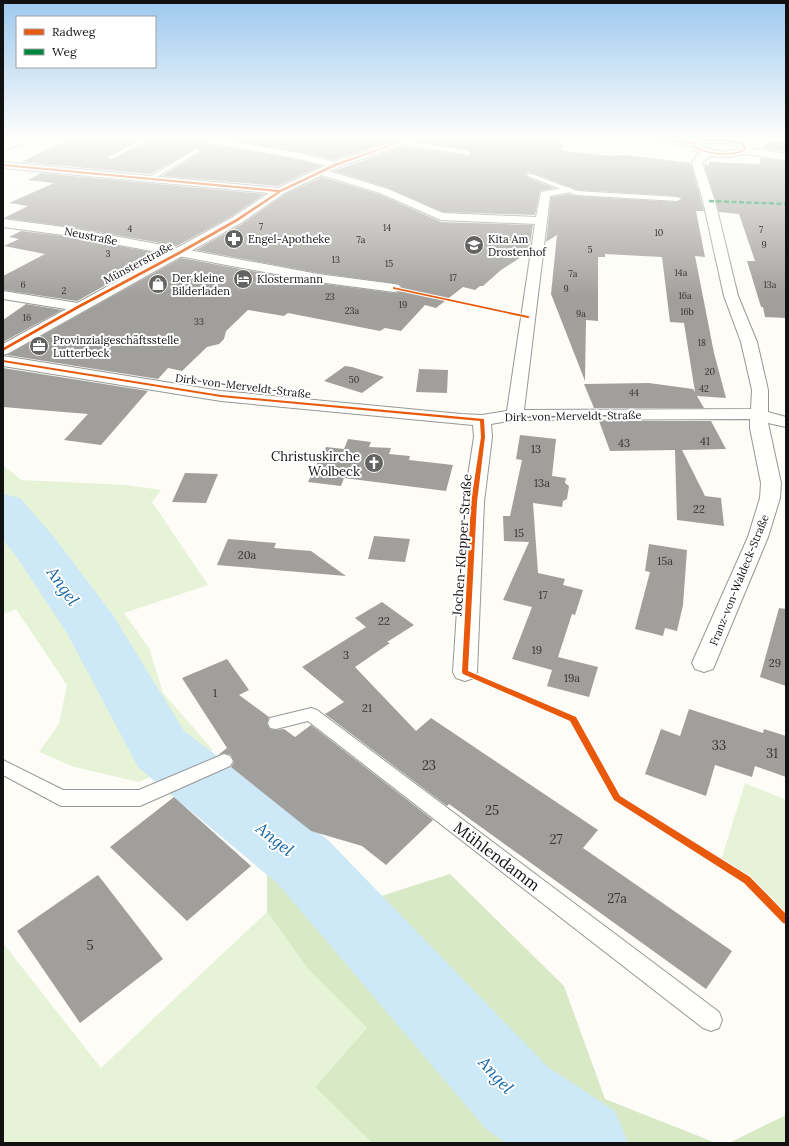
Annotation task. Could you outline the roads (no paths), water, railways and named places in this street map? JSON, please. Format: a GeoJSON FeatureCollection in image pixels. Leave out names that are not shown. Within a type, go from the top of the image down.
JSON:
{"type":"FeatureCollection","features":[{"type":"Feature","properties":{"kind":"street","name":"Münsterstraße"},"geometry":{"type":"LineString","coordinates":[[3,350],[237,220],[278,192]]}},
{"type":"Feature","properties":{"kind":"street"},"geometry":{"type":"LineString","coordinates":[[387,192],[441,216],[542,221]]}},
{"type":"Feature","properties":{"kind":"street"},"geometry":{"type":"LineString","coordinates":[[514,415],[545,194],[553,192]]}},
{"type":"Feature","properties":{"kind":"street","name":"Franz-von-Waldeck-Straße"},"geometry":{"type":"LineString","coordinates":[[704,663],[758,537],[770,498],[770,476],[759,428],[760,390],[749,342],[731,296],[706,192]]}},
{"type":"Feature","properties":{"kind":"street","name":"Neustraße"},"geometry":{"type":"LineString","coordinates":[[3,223],[72,232],[179,253]]}},
{"type":"Feature","properties":{"kind":"street","name":"Münsterstraße"},"geometry":{"type":"LineString","coordinates":[[179,253],[318,278],[394,288]]}},
{"type":"Feature","properties":{"kind":"street"},"geometry":{"type":"LineString","coordinates":[[3,295],[78,307]]}},
{"type":"Feature","properties":{"kind":"street","name":"Dirk-von-Merveldt-Straße"},"geometry":{"type":"LineString","coordinates":[[3,361],[221,396],[482,420],[514,415],[741,413],[759,415],[786,422]]}},
{"type":"Feature","properties":{"kind":"street","name":"Jochen-Klepper-Straße"},"geometry":{"type":"LineString","coordinates":[[465,672],[474,502],[482,437],[482,420]]}},
{"type":"Feature","properties":{"kind":"lane"},"geometry":{"type":"LineString","coordinates":[[581,192],[595,195],[677,200]]}},
{"type":"Feature","properties":{"kind":"lane","name":"Mühlendamm"},"geometry":{"type":"LineString","coordinates":[[276,723],[311,714],[711,1020]]}},
{"type":"Feature","properties":{"kind":"lane"},"geometry":{"type":"LineString","coordinates":[[3,767],[61,798],[140,798],[224,761]]}},
{"type":"Feature","properties":{"kind":"waterway","name":"Angel"},"geometry":{"type":"LineString","coordinates":[[3,508],[36,548],[93,629],[161,749],[303,862],[517,1098],[583,1143]]}},
{"type":"Feature","properties":{"kind":"place","name":"Engel-Apotheke"},"geometry":{"type":"Point","coordinates":[234,239]}},
{"type":"Feature","properties":{"kind":"place","name":"Kita Am Drostenhof"},"geometry":{"type":"Point","coordinates":[474,245]}},
{"type":"Feature","properties":{"kind":"place","name":"Klostermann"},"geometry":{"type":"Point","coordinates":[243,279]}},
{"type":"Feature","properties":{"kind":"place","name":"Der kleine Bilderladen"},"geometry":{"type":"Point","coordinates":[158,284]}},
{"type":"Feature","properties":{"kind":"place","name":"Provinzialgeschäftsstelle Lutterbeck"},"geometry":{"type":"Point","coordinates":[39,346]}},
{"type":"Feature","properties":{"kind":"place","name":"Christuskirche Wolbeck"},"geometry":{"type":"Point","coordinates":[374,463]}}]}
